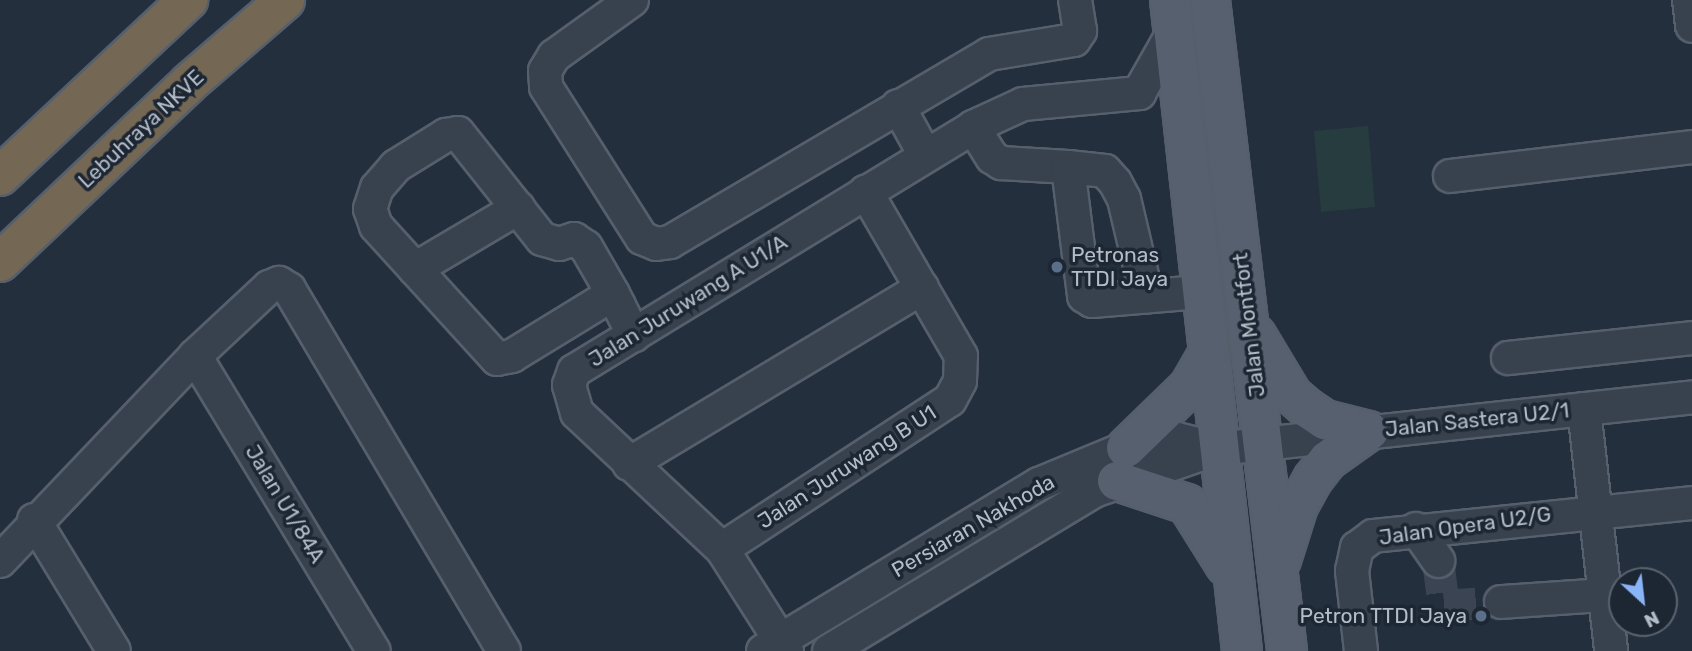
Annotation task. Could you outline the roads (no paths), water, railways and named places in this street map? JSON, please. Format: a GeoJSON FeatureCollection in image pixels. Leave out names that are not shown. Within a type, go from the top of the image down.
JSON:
{"type":"FeatureCollection","features":[{"type":"Feature","properties":{"kind":"highway"},"geometry":{"type":"LineString","coordinates":[[0,176],[188,0]]}},
{"type":"Feature","properties":{"kind":"highway","name":"Lebuhraya NKVE"},"geometry":{"type":"LineString","coordinates":[[0,262],[189,83],[285,0]]}},
{"type":"Feature","properties":{"kind":"main road","name":"Jalan Montfort"},"geometry":{"type":"LineString","coordinates":[[1210,0],[1287,651]]}},
{"type":"Feature","properties":{"kind":"main road","name":"Jalan Montfort"},"geometry":{"type":"LineString","coordinates":[[1171,17],[1217,449],[1242,651]]}},
{"type":"Feature","properties":{"kind":"main road"},"geometry":{"type":"LineString","coordinates":[[1249,324],[1292,395],[1325,420],[1369,431]]}},
{"type":"Feature","properties":{"kind":"main road"},"geometry":{"type":"LineString","coordinates":[[1208,356],[1189,387],[1122,465],[1186,505],[1234,580]]}},
{"type":"Feature","properties":{"kind":"main road"},"geometry":{"type":"LineString","coordinates":[[1278,572],[1298,506],[1313,479],[1328,460],[1369,431]]}},
{"type":"Feature","properties":{"kind":"street"},"geometry":{"type":"LineString","coordinates":[[632,0],[554,56],[545,71],[545,79],[642,238],[656,244],[670,242],[989,54],[1073,40],[1080,31],[1075,0]]}},
{"type":"Feature","properties":{"kind":"street"},"geometry":{"type":"LineString","coordinates":[[1689,0],[1692,26]]}},
{"type":"Feature","properties":{"kind":"street"},"geometry":{"type":"LineString","coordinates":[[1171,17],[1139,93],[1166,115],[1183,137]]}},
{"type":"Feature","properties":{"kind":"street","name":"Jalan Juruwang A U1/A"},"geometry":{"type":"LineString","coordinates":[[777,648],[722,549],[577,413],[569,385],[574,371],[973,128],[1023,104],[1139,93]]}},
{"type":"Feature","properties":{"kind":"street"},"geometry":{"type":"LineString","coordinates":[[898,106],[925,155]]}},
{"type":"Feature","properties":{"kind":"street"},"geometry":{"type":"LineString","coordinates":[[973,128],[992,158],[1001,163],[1105,171],[1115,181],[1124,199],[1147,296]]}},
{"type":"Feature","properties":{"kind":"street"},"geometry":{"type":"LineString","coordinates":[[613,294],[512,356],[497,359],[376,226],[370,209],[377,188],[397,166],[446,135],[458,133],[542,239],[559,244],[574,239],[586,247],[613,294],[634,335]]}},
{"type":"Feature","properties":{"kind":"street"},"geometry":{"type":"LineString","coordinates":[[1450,176],[1692,147]]}},
{"type":"Feature","properties":{"kind":"street"},"geometry":{"type":"LineString","coordinates":[[1069,167],[1084,296],[1092,301],[1200,292]]}},
{"type":"Feature","properties":{"kind":"street","name":"Jalan Juruwang B U1"},"geometry":{"type":"LineString","coordinates":[[722,549],[950,400],[960,381],[961,356],[866,192]]}},
{"type":"Feature","properties":{"kind":"street"},"geometry":{"type":"LineString","coordinates":[[415,269],[518,208]]}},
{"type":"Feature","properties":{"kind":"street"},"geometry":{"type":"LineString","coordinates":[[0,561],[34,520],[195,356],[278,284],[289,289],[504,651]]}},
{"type":"Feature","properties":{"kind":"street"},"geometry":{"type":"LineString","coordinates":[[629,464],[922,288]]}},
{"type":"Feature","properties":{"kind":"street"},"geometry":{"type":"LineString","coordinates":[[1508,358],[1692,338]]}},
{"type":"Feature","properties":{"kind":"street","name":"Jalan U1/84A"},"geometry":{"type":"LineString","coordinates":[[195,356],[374,651]]}},
{"type":"Feature","properties":{"kind":"street","name":"Jalan Sastera U2/1"},"geometry":{"type":"LineString","coordinates":[[1217,449],[1692,397]]}},
{"type":"Feature","properties":{"kind":"street"},"geometry":{"type":"LineString","coordinates":[[1584,409],[1611,651]]}},
{"type":"Feature","properties":{"kind":"street","name":"Persiaran Nakhoda"},"geometry":{"type":"LineString","coordinates":[[777,648],[1039,484],[1122,465],[1217,449]]}},
{"type":"Feature","properties":{"kind":"street","name":"Persiaran Nakhoda"},"geometry":{"type":"LineString","coordinates":[[829,651],[1122,465]]}},
{"type":"Feature","properties":{"kind":"street","name":"Jalan Opera U2/G"},"geometry":{"type":"LineString","coordinates":[[1361,651],[1352,571],[1357,548],[1373,536],[1595,510],[1692,503]]}},
{"type":"Feature","properties":{"kind":"street"},"geometry":{"type":"LineString","coordinates":[[34,520],[114,651]]}},
{"type":"Feature","properties":{"kind":"street"},"geometry":{"type":"LineString","coordinates":[[1416,529],[1438,561]]}},
{"type":"Feature","properties":{"kind":"street"},"geometry":{"type":"LineString","coordinates":[[1501,602],[1604,595]]}},
{"type":"Feature","properties":{"kind":"tunnel"},"geometry":{"type":"LineString","coordinates":[[1438,561],[1444,606],[1501,602]]}},
{"type":"Feature","properties":{"kind":"place","name":"Petronas TTDI Jaya"},"geometry":{"type":"Point","coordinates":[1057,267]}},
{"type":"Feature","properties":{"kind":"place","name":"Petron TTDI Jaya"},"geometry":{"type":"Point","coordinates":[1481,616]}}]}
